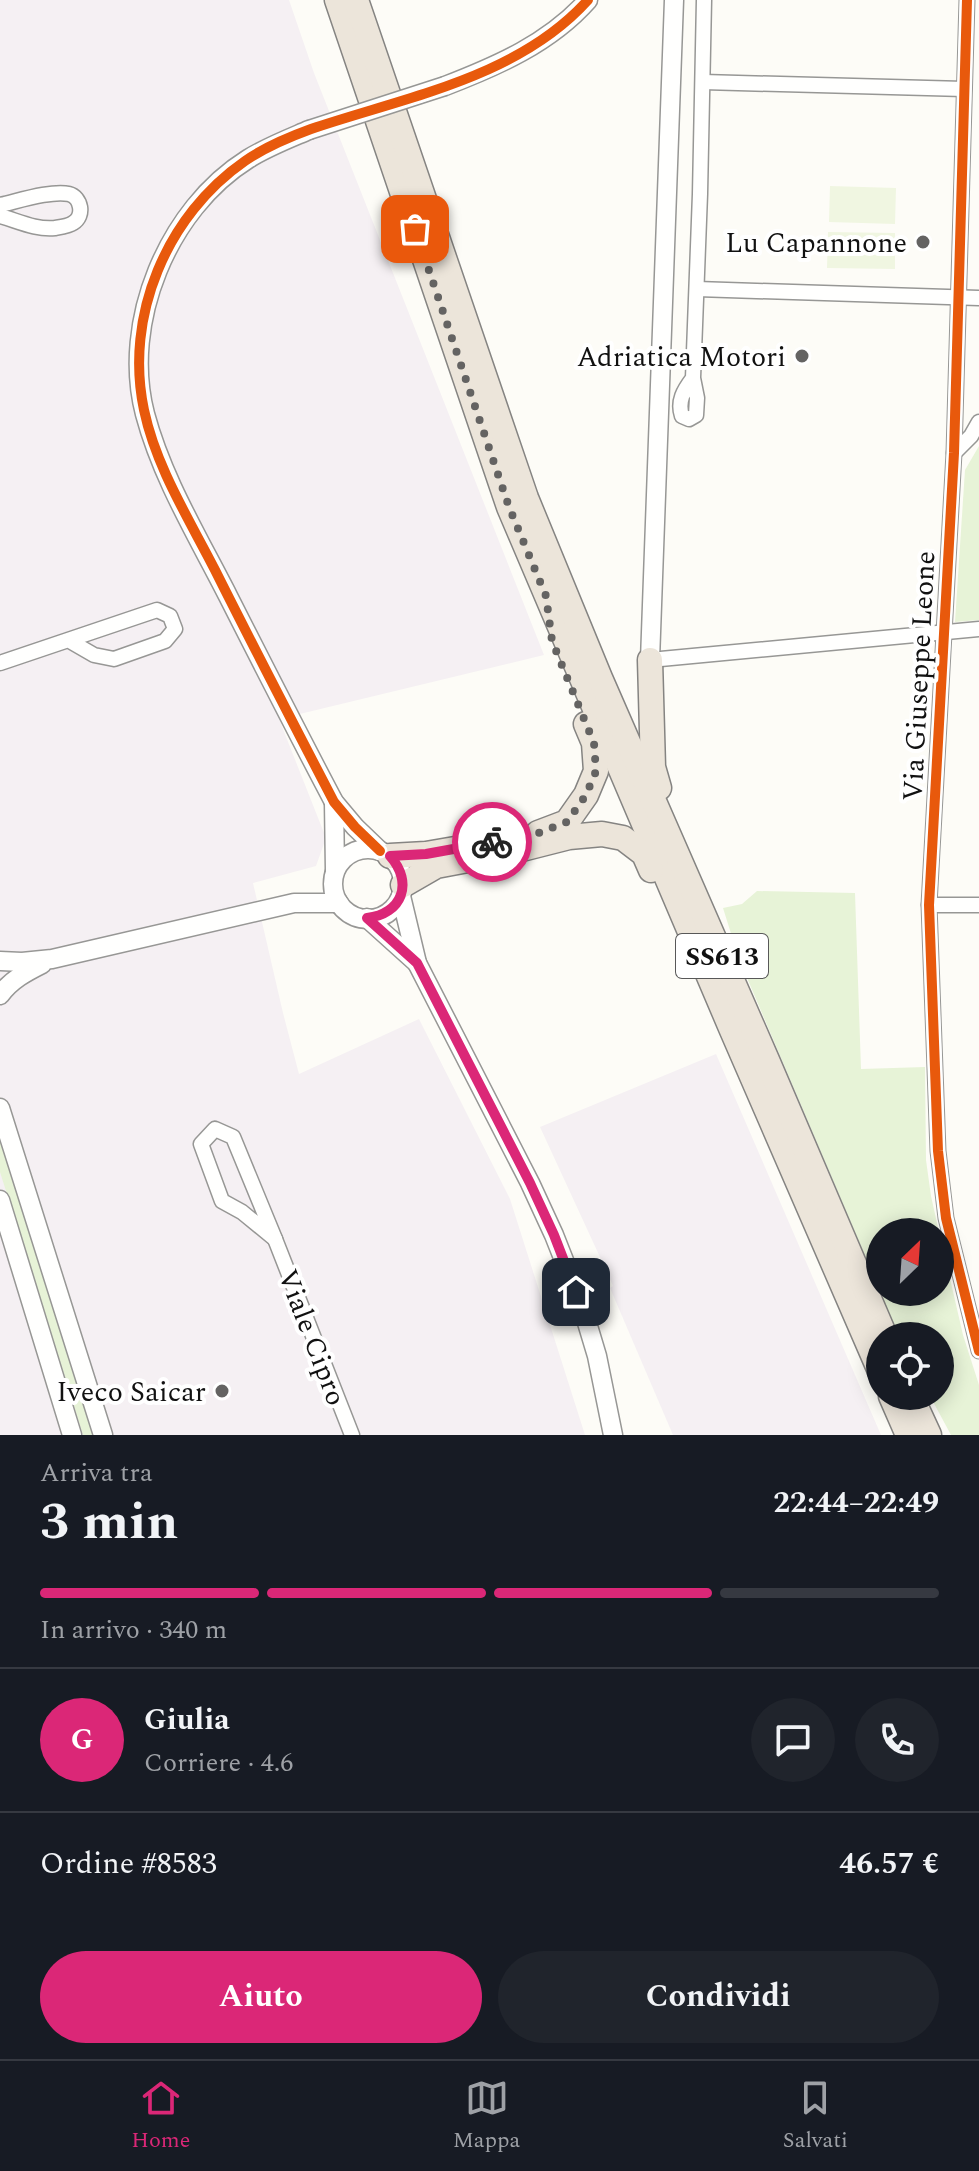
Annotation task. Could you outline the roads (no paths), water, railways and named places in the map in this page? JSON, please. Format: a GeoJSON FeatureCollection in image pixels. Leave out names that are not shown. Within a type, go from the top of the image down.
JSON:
{"type":"FeatureCollection","features":[{"type":"Feature","properties":{"kind":"highway","name":"SS613"},"geometry":{"type":"LineString","coordinates":[[337,0],[509,507],[866,1339]]}},
{"type":"Feature","properties":{"kind":"highway","name":"SS613"},"geometry":{"type":"LineString","coordinates":[[356,0],[526,498],[600,678],[879,1322]]}},
{"type":"Feature","properties":{"kind":"highway"},"geometry":{"type":"LineString","coordinates":[[385,854],[426,854],[533,835],[567,822],[586,795],[596,771],[594,743],[552,641],[546,596]]}},
{"type":"Feature","properties":{"kind":"highway"},"geometry":{"type":"LineString","coordinates":[[650,660],[653,767],[714,919],[716,943]]}},
{"type":"Feature","properties":{"kind":"highway"},"geometry":{"type":"LineString","coordinates":[[402,890],[436,866],[569,837],[602,834],[623,838],[644,854],[705,994],[731,1028]]}},
{"type":"Feature","properties":{"kind":"highway"},"geometry":{"type":"LineString","coordinates":[[906,1410],[908,1435]]}},
{"type":"Feature","properties":{"kind":"highway"},"geometry":{"type":"LineString","coordinates":[[920,1410],[925,1414],[932,1435]]}},
{"type":"Feature","properties":{"kind":"street"},"geometry":{"type":"LineString","coordinates":[[588,0],[554,31],[489,69],[309,130],[247,159],[221,180],[195,207],[173,238],[156,272],[145,307],[139,375],[144,410],[167,477],[334,802],[355,827],[397,864],[402,874],[402,890],[417,963],[554,1235],[593,1343],[613,1435]]}},
{"type":"Feature","properties":{"kind":"street"},"geometry":{"type":"LineString","coordinates":[[674,0],[650,660],[979,629]]}},
{"type":"Feature","properties":{"kind":"street"},"geometry":{"type":"LineString","coordinates":[[693,378],[704,0]]}},
{"type":"Feature","properties":{"kind":"street","name":"Via Giuseppe Leone"},"geometry":{"type":"LineString","coordinates":[[967,0],[954,453],[929,905],[938,1151],[946,1218],[979,1351]]}},
{"type":"Feature","properties":{"kind":"street"},"geometry":{"type":"LineString","coordinates":[[703,82],[964,89]]}},
{"type":"Feature","properties":{"kind":"street"},"geometry":{"type":"LineString","coordinates":[[0,205],[55,194],[71,194],[78,200],[81,210],[79,218],[72,225],[57,227],[41,228],[0,216]]}},
{"type":"Feature","properties":{"kind":"street"},"geometry":{"type":"LineString","coordinates":[[697,289],[979,298]]}},
{"type":"Feature","properties":{"kind":"street"},"geometry":{"type":"LineString","coordinates":[[954,453],[971,436],[979,422]]}},
{"type":"Feature","properties":{"kind":"street"},"geometry":{"type":"LineString","coordinates":[[0,663],[68,640],[157,610],[170,616],[175,629],[165,641],[114,659],[94,655],[68,640]]}},
{"type":"Feature","properties":{"kind":"street"},"geometry":{"type":"LineString","coordinates":[[334,802],[334,893],[339,903],[356,916],[378,917],[388,913],[402,890]]}},
{"type":"Feature","properties":{"kind":"street"},"geometry":{"type":"LineString","coordinates":[[294,903],[334,877],[341,862],[349,855],[370,849],[385,854]]}},
{"type":"Feature","properties":{"kind":"street"},"geometry":{"type":"LineString","coordinates":[[0,961],[52,959],[294,903],[339,903]]}},
{"type":"Feature","properties":{"kind":"street"},"geometry":{"type":"LineString","coordinates":[[929,905],[979,905]]}},
{"type":"Feature","properties":{"kind":"street"},"geometry":{"type":"LineString","coordinates":[[367,918],[417,963]]}},
{"type":"Feature","properties":{"kind":"street"},"geometry":{"type":"LineString","coordinates":[[0,995],[7,985],[25,972],[52,959]]}},
{"type":"Feature","properties":{"kind":"street"},"geometry":{"type":"LineString","coordinates":[[0,1108],[103,1435]]}},
{"type":"Feature","properties":{"kind":"street","name":"Viale Cipro"},"geometry":{"type":"LineString","coordinates":[[275,1239],[242,1212],[222,1201],[201,1144],[215,1129],[233,1137],[275,1239],[352,1435]]}},
{"type":"Feature","properties":{"kind":"street"},"geometry":{"type":"LineString","coordinates":[[0,1200],[72,1435]]}},
{"type":"Feature","properties":{"kind":"place","name":"Lu Capannone"},"geometry":{"type":"Point","coordinates":[923,242]}},
{"type":"Feature","properties":{"kind":"place","name":"Adriatica Motori"},"geometry":{"type":"Point","coordinates":[802,356]}},
{"type":"Feature","properties":{"kind":"place","name":"Iveco Saicar"},"geometry":{"type":"Point","coordinates":[222,1391]}}]}
